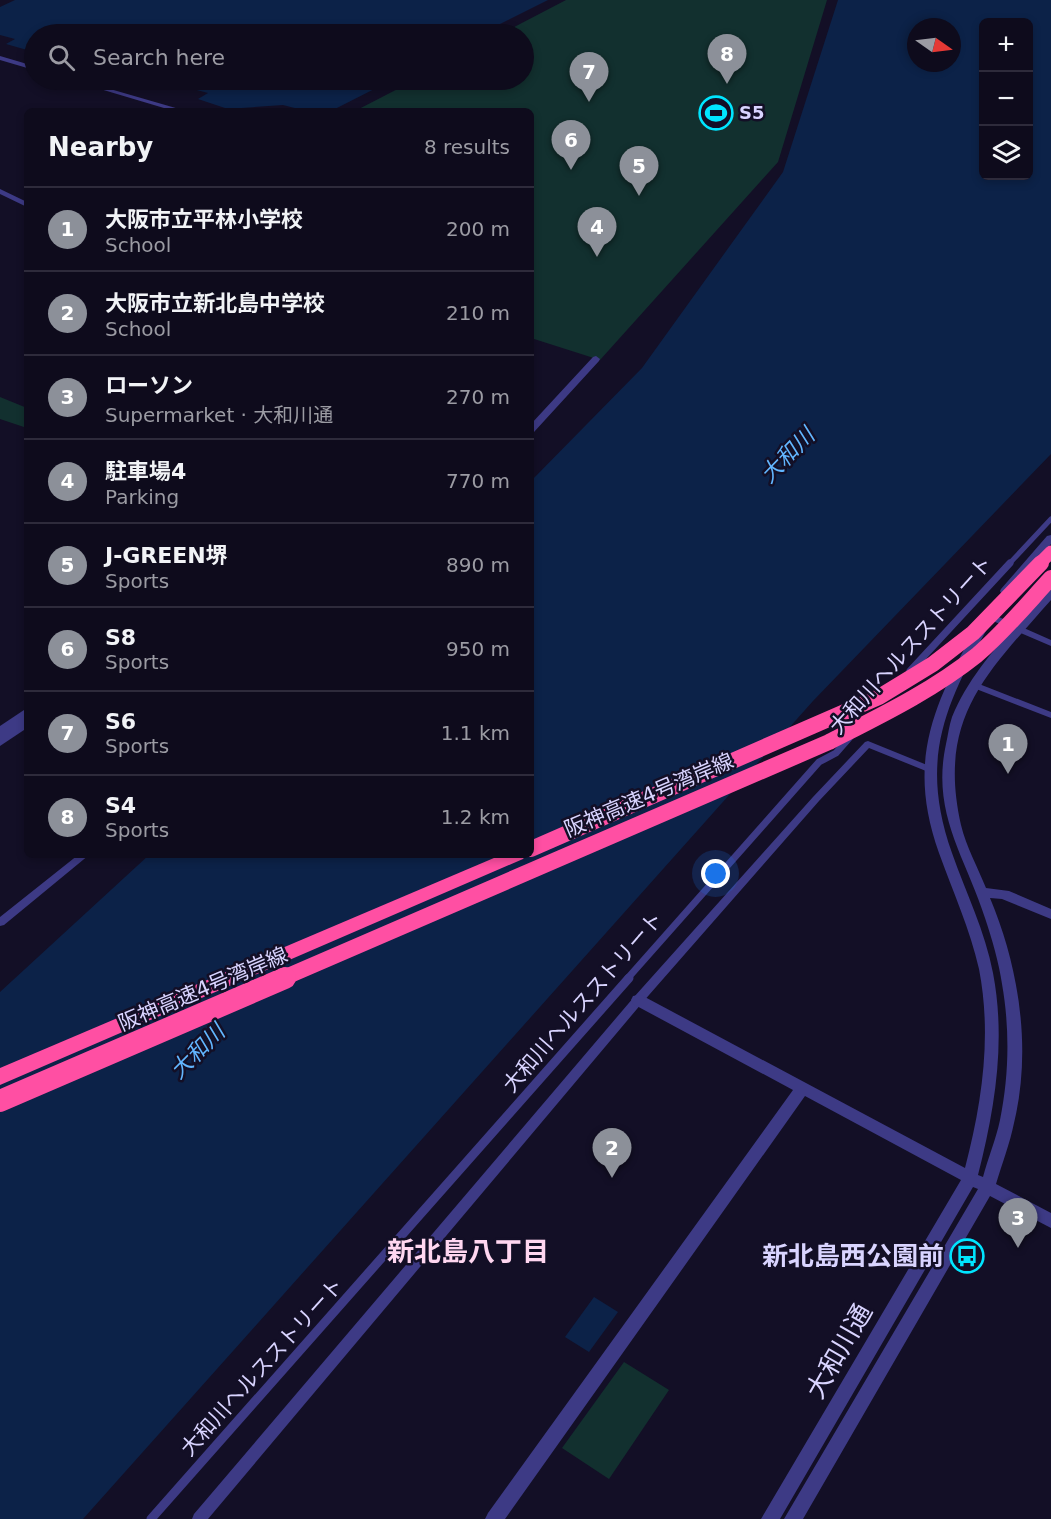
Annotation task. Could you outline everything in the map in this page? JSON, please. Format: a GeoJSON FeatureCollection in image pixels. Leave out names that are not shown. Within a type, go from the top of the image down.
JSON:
{"type":"FeatureCollection","features":[{"type":"Feature","properties":{"kind":"highway","name":"阪神高速4号湾岸線"},"geometry":{"type":"LineString","coordinates":[[534,848],[879,697],[933,664],[974,633],[1051,552]]}},
{"type":"Feature","properties":{"kind":"highway","name":"阪神高速4号湾岸線"},"geometry":{"type":"LineString","coordinates":[[0,1101],[829,742],[914,697],[965,664],[1003,631],[1051,578]]}},
{"type":"Feature","properties":{"kind":"highway","name":"阪神高速4号湾岸線"},"geometry":{"type":"LineString","coordinates":[[0,1077],[510,858]]}},
{"type":"Feature","properties":{"kind":"street"},"geometry":{"type":"LineString","coordinates":[[0,58],[24,65]]}},
{"type":"Feature","properties":{"kind":"street"},"geometry":{"type":"LineString","coordinates":[[108,90],[171,108]]}},
{"type":"Feature","properties":{"kind":"street"},"geometry":{"type":"LineString","coordinates":[[0,185],[24,197]]}},
{"type":"Feature","properties":{"kind":"street"},"geometry":{"type":"LineString","coordinates":[[0,190],[24,203]]}},
{"type":"Feature","properties":{"kind":"street"},"geometry":{"type":"LineString","coordinates":[[534,427],[596,358]]}},
{"type":"Feature","properties":{"kind":"street","name":"大和川ヘルスストリート"},"geometry":{"type":"LineString","coordinates":[[151,1519],[819,762],[836,753],[1051,519]]}},
{"type":"Feature","properties":{"kind":"street","name":"大和川通"},"geometry":{"type":"LineString","coordinates":[[770,1519],[970,1178],[990,1087],[990,998],[974,925],[938,830],[929,769],[933,732],[942,705],[989,615],[1013,580],[1051,538]]}},
{"type":"Feature","properties":{"kind":"street","name":"大和川通"},"geometry":{"type":"LineString","coordinates":[[793,1519],[987,1187],[1012,1095],[1015,1041],[1009,984],[1001,948],[956,827],[948,783],[951,740],[957,719],[974,684],[1019,628],[1051,593]]}},
{"type":"Feature","properties":{"kind":"street"},"geometry":{"type":"LineString","coordinates":[[989,615],[1051,643]]}},
{"type":"Feature","properties":{"kind":"street"},"geometry":{"type":"LineString","coordinates":[[974,684],[1051,716]]}},
{"type":"Feature","properties":{"kind":"street"},"geometry":{"type":"LineString","coordinates":[[0,732],[24,714]]}},
{"type":"Feature","properties":{"kind":"street"},"geometry":{"type":"LineString","coordinates":[[0,742],[24,724]]}},
{"type":"Feature","properties":{"kind":"street"},"geometry":{"type":"LineString","coordinates":[[199,1519],[638,1000],[816,799],[868,744],[929,769]]}},
{"type":"Feature","properties":{"kind":"street"},"geometry":{"type":"LineString","coordinates":[[0,922],[80,858]]}},
{"type":"Feature","properties":{"kind":"street"},"geometry":{"type":"LineString","coordinates":[[982,894],[1004,894],[1051,914]]}},
{"type":"Feature","properties":{"kind":"street"},"geometry":{"type":"LineString","coordinates":[[638,1000],[1051,1221]]}},
{"type":"Feature","properties":{"kind":"street"},"geometry":{"type":"LineString","coordinates":[[494,1519],[802,1089]]}},
{"type":"Feature","properties":{"kind":"green space"},"geometry":{"type":"Polygon","coordinates":[[[566,0],[827,0],[778,162],[600,360],[534,339],[534,108],[361,108],[396,90],[534,90],[534,24],[520,24],[566,0]]]}},
{"type":"Feature","properties":{"kind":"green space"},"geometry":{"type":"Polygon","coordinates":[[[0,397],[24,407],[24,427],[0,419],[0,397]]]}},
{"type":"Feature","properties":{"kind":"green space"},"geometry":{"type":"Polygon","coordinates":[[[624,1362],[669,1390],[609,1479],[562,1448],[624,1362]]]}},
{"type":"Feature","properties":{"kind":"water"},"geometry":{"type":"Polygon","coordinates":[[[15,0],[548,0],[500,24],[24,24],[24,49],[6,44],[15,39],[0,35],[0,7],[15,0]]]}},
{"type":"Feature","properties":{"kind":"water","name":"大和川"},"geometry":{"type":"Polygon","coordinates":[[[838,0],[1051,0],[1051,454],[813,701],[83,1519],[0,1519],[0,992],[146,858],[534,858],[534,478],[642,368],[783,172],[838,0]]]}},
{"type":"Feature","properties":{"kind":"water"},"geometry":{"type":"Polygon","coordinates":[[[197,90],[372,90],[337,108],[294,108],[283,105],[225,108],[198,99],[208,93],[197,90]]]}},
{"type":"Feature","properties":{"kind":"water"},"geometry":{"type":"Polygon","coordinates":[[[594,1297],[618,1312],[589,1352],[565,1337],[594,1297]]]}},
{"type":"Feature","properties":{"kind":"place","name":"S4"},"geometry":{"type":"Point","coordinates":[727,84]}},
{"type":"Feature","properties":{"kind":"place","name":"S6"},"geometry":{"type":"Point","coordinates":[589,102]}},
{"type":"Feature","properties":{"kind":"place","name":"S5"},"geometry":{"type":"Point","coordinates":[716,113]}},
{"type":"Feature","properties":{"kind":"place","name":"S8"},"geometry":{"type":"Point","coordinates":[571,170]}},
{"type":"Feature","properties":{"kind":"place","name":"J-GREEN堺"},"geometry":{"type":"Point","coordinates":[639,196]}},
{"type":"Feature","properties":{"kind":"place","name":"駐車場4"},"geometry":{"type":"Point","coordinates":[597,257]}},
{"type":"Feature","properties":{"kind":"place","name":"大阪市立平林小学校"},"geometry":{"type":"Point","coordinates":[1008,774]}},
{"type":"Feature","properties":{"kind":"place","name":"大阪市立新北島中学校"},"geometry":{"type":"Point","coordinates":[612,1178]}},
{"type":"Feature","properties":{"kind":"place","name":"ローソン"},"geometry":{"type":"Point","coordinates":[1018,1248]}},
{"type":"Feature","properties":{"kind":"place","name":"新北島西公園前"},"geometry":{"type":"Point","coordinates":[967,1256]}},
{"type":"Feature","properties":{"kind":"district","name":"新北島八丁目"},"geometry":{"type":"Point","coordinates":[468,1252]}}]}
